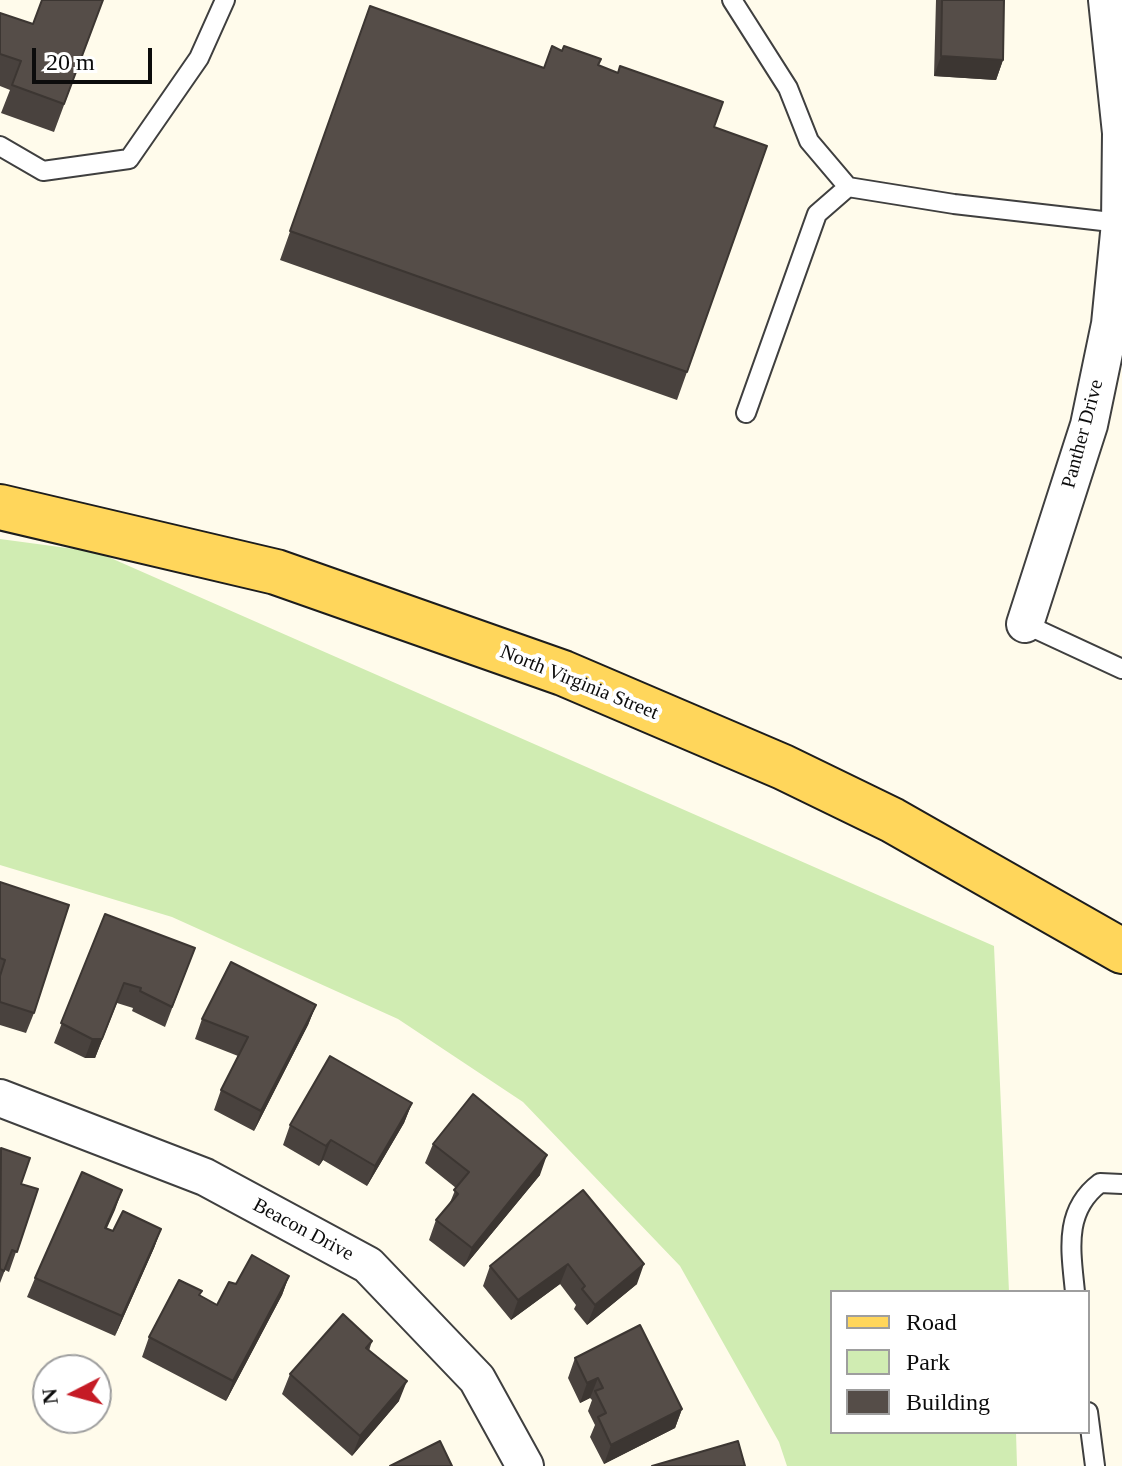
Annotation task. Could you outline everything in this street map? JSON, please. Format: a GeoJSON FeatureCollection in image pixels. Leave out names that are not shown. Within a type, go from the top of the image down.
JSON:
{"type":"FeatureCollection","features":[{"type":"Feature","properties":{"kind":"main road","name":"North Virginia Street"},"geometry":{"type":"LineString","coordinates":[[0,507],[276,572],[563,673],[783,767],[892,820],[1122,951]]}},
{"type":"Feature","properties":{"kind":"street","name":"Panther Drive"},"geometry":{"type":"LineString","coordinates":[[1025,624],[1089,425],[1110,324],[1120,223],[1121,133],[1107,0]]}},
{"type":"Feature","properties":{"kind":"street","name":"Beacon Drive"},"geometry":{"type":"LineString","coordinates":[[0,1098],[205,1177],[368,1265],[477,1379],[525,1466]]}},
{"type":"Feature","properties":{"kind":"lane"},"geometry":{"type":"LineString","coordinates":[[0,146],[43,171],[129,159],[199,58],[225,0]]}},
{"type":"Feature","properties":{"kind":"lane"},"geometry":{"type":"LineString","coordinates":[[732,0],[788,88],[809,141],[848,187],[954,204],[1120,223]]}},
{"type":"Feature","properties":{"kind":"lane"},"geometry":{"type":"LineString","coordinates":[[746,413],[817,214],[848,187]]}},
{"type":"Feature","properties":{"kind":"lane"},"geometry":{"type":"LineString","coordinates":[[1025,624],[1122,669]]}},
{"type":"Feature","properties":{"kind":"lane"},"geometry":{"type":"LineString","coordinates":[[1075,1290],[1071,1245],[1074,1212],[1100,1183],[1122,1184]]}},
{"type":"Feature","properties":{"kind":"lane"},"geometry":{"type":"LineString","coordinates":[[1090,1427],[1095,1466]]}},
{"type":"Feature","properties":{"kind":"green space"},"geometry":{"type":"Polygon","coordinates":[[[0,539],[97,552],[994,946],[1009,1290],[830,1290],[830,1434],[1016,1434],[1017,1466],[787,1466],[779,1442],[680,1266],[523,1102],[398,1019],[172,917],[0,865],[0,539]]]}},
{"type":"Feature","properties":{"kind":"building"},"geometry":{"type":"Polygon","coordinates":[[[42,0],[103,0],[64,104],[12,85],[21,61],[0,54],[0,13],[33,24],[42,0]]]}},
{"type":"Feature","properties":{"kind":"building"},"geometry":{"type":"Polygon","coordinates":[[[942,0],[1004,0],[1003,60],[941,56],[942,0]]]}},
{"type":"Feature","properties":{"kind":"building"},"geometry":{"type":"Polygon","coordinates":[[[370,6],[544,68],[552,46],[562,51],[564,46],[601,59],[598,65],[618,73],[620,66],[723,102],[714,127],[767,146],[687,372],[290,231],[370,6]]]}},
{"type":"Feature","properties":{"kind":"building"},"geometry":{"type":"Polygon","coordinates":[[[0,882],[69,905],[34,1013],[0,1002],[0,976],[5,960],[0,958],[0,882]]]}},
{"type":"Feature","properties":{"kind":"building"},"geometry":{"type":"Polygon","coordinates":[[[105,914],[195,948],[172,1007],[140,991],[141,988],[124,983],[102,1039],[92,1039],[61,1023],[105,914]]]}},
{"type":"Feature","properties":{"kind":"building"},"geometry":{"type":"Polygon","coordinates":[[[231,962],[316,1005],[261,1111],[221,1090],[248,1037],[202,1019],[231,962]]]}},
{"type":"Feature","properties":{"kind":"building"},"geometry":{"type":"Polygon","coordinates":[[[330,1056],[412,1103],[375,1166],[331,1140],[326,1146],[290,1125],[330,1056]]]}},
{"type":"Feature","properties":{"kind":"building"},"geometry":{"type":"Polygon","coordinates":[[[473,1094],[547,1155],[472,1248],[436,1220],[458,1194],[454,1190],[469,1172],[433,1144],[473,1094]]]}},
{"type":"Feature","properties":{"kind":"building"},"geometry":{"type":"Polygon","coordinates":[[[1,1148],[30,1158],[21,1184],[38,1189],[17,1252],[12,1250],[4,1271],[0,1269],[1,1148]]]}},
{"type":"Feature","properties":{"kind":"building"},"geometry":{"type":"Polygon","coordinates":[[[82,1172],[122,1190],[105,1228],[113,1231],[123,1211],[161,1229],[122,1316],[35,1278],[82,1172]]]}},
{"type":"Feature","properties":{"kind":"building"},"geometry":{"type":"Polygon","coordinates":[[[583,1190],[644,1264],[595,1305],[568,1264],[518,1300],[490,1266],[583,1190]]]}},
{"type":"Feature","properties":{"kind":"building"},"geometry":{"type":"Polygon","coordinates":[[[252,1255],[289,1276],[233,1381],[149,1337],[179,1280],[202,1291],[199,1295],[217,1305],[229,1282],[236,1284],[252,1255]]]}},
{"type":"Feature","properties":{"kind":"building"},"geometry":{"type":"Polygon","coordinates":[[[343,1314],[372,1341],[366,1348],[407,1381],[360,1436],[290,1374],[343,1314]]]}},
{"type":"Feature","properties":{"kind":"building"},"geometry":{"type":"Polygon","coordinates":[[[640,1325],[682,1409],[611,1445],[598,1417],[606,1413],[595,1391],[603,1388],[598,1378],[587,1383],[575,1358],[640,1325]]]}},
{"type":"Feature","properties":{"kind":"building"},"geometry":{"type":"Polygon","coordinates":[[[440,1441],[452,1466],[390,1466],[440,1441]]]}},
{"type":"Feature","properties":{"kind":"building"},"geometry":{"type":"Polygon","coordinates":[[[738,1441],[745,1466],[652,1466],[738,1441]]]}}]}
